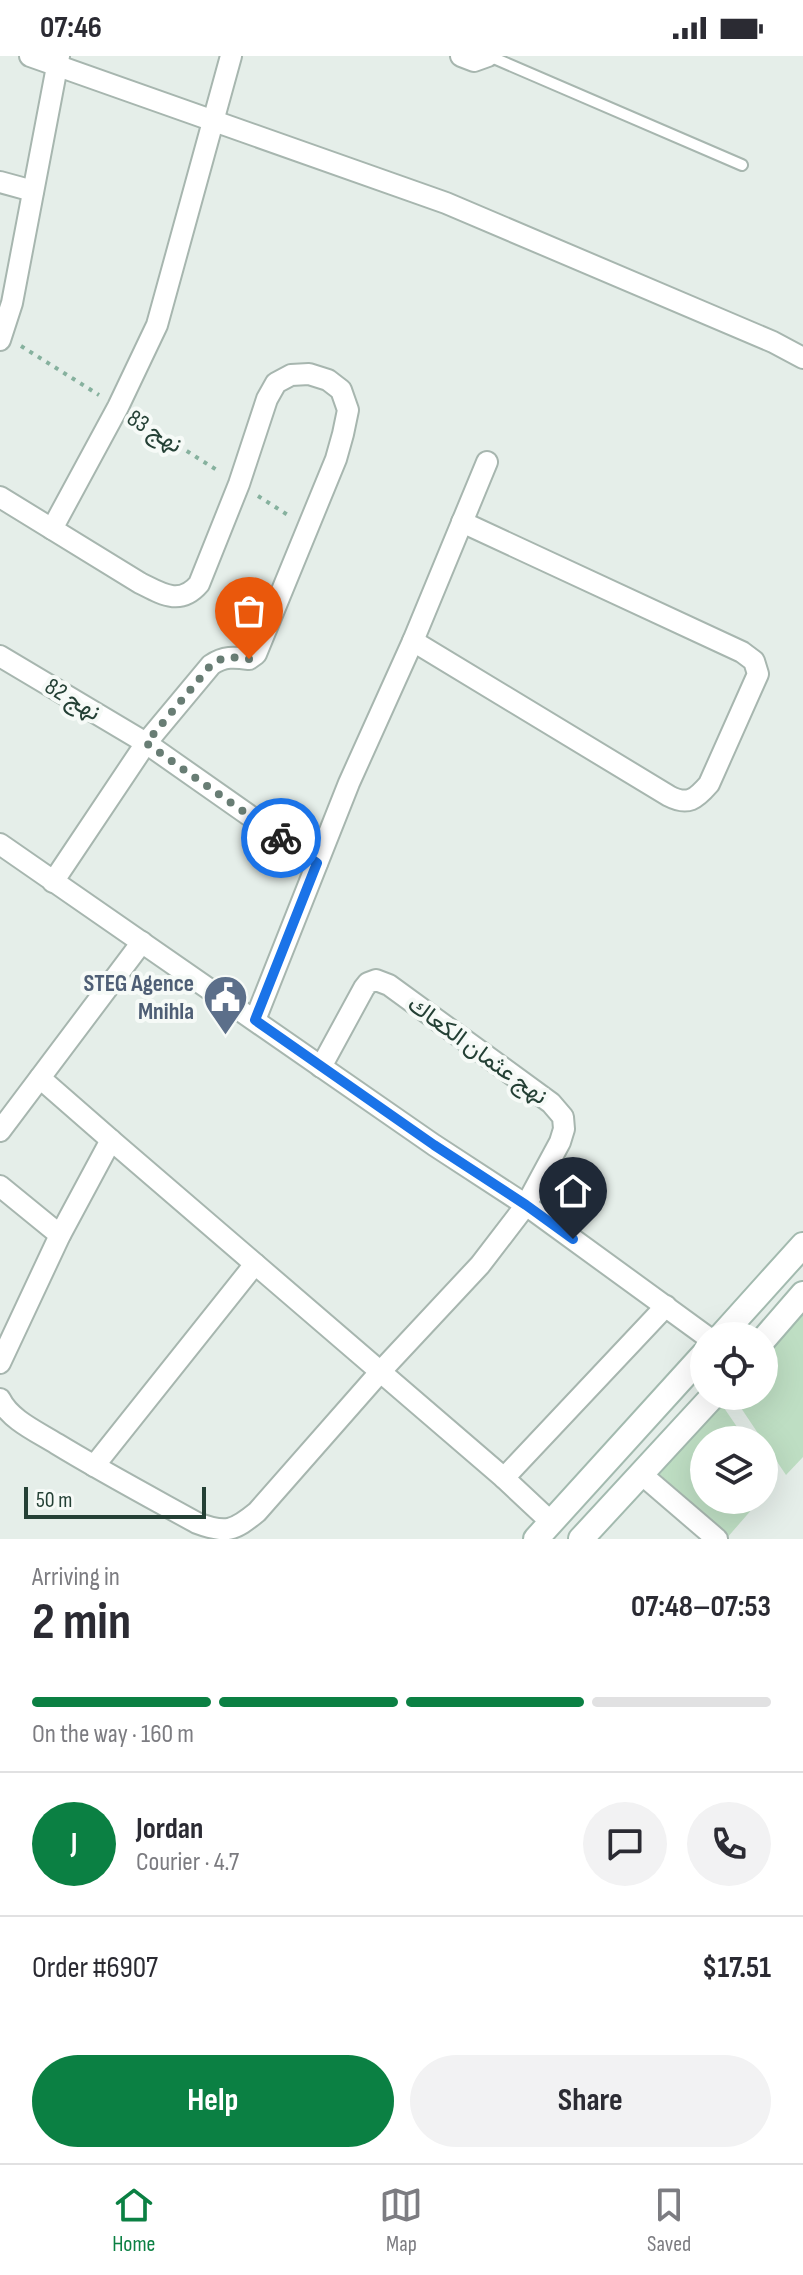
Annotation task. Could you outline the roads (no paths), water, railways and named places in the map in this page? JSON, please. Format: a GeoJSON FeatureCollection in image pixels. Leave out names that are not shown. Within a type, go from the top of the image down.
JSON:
{"type":"FeatureCollection","features":[{"type":"Feature","properties":{"kind":"main road"},"geometry":{"type":"LineString","coordinates":[[734,1322],[803,1245]]}},
{"type":"Feature","properties":{"kind":"main road"},"geometry":{"type":"LineString","coordinates":[[778,1323],[803,1294]]}},
{"type":"Feature","properties":{"kind":"main road"},"geometry":{"type":"LineString","coordinates":[[544,1531],[690,1369]]}},
{"type":"Feature","properties":{"kind":"main road"},"geometry":{"type":"LineString","coordinates":[[581,1539],[700,1410]]}},
{"type":"Feature","properties":{"kind":"street"},"geometry":{"type":"LineString","coordinates":[[30,56],[58,60],[214,121],[446,203],[773,342],[803,358]]}},
{"type":"Feature","properties":{"kind":"street"},"geometry":{"type":"LineString","coordinates":[[52,529],[118,407],[157,325],[231,56]]}},
{"type":"Feature","properties":{"kind":"street"},"geometry":{"type":"LineString","coordinates":[[461,56],[474,61],[488,56]]}},
{"type":"Feature","properties":{"kind":"street"},"geometry":{"type":"LineString","coordinates":[[1,336],[12,303],[58,60]]}},
{"type":"Feature","properties":{"kind":"street"},"geometry":{"type":"LineString","coordinates":[[0,182],[33,191]]}},
{"type":"Feature","properties":{"kind":"street"},"geometry":{"type":"LineString","coordinates":[[0,497],[140,583],[163,594],[182,597],[199,584],[239,484],[267,399],[276,383],[291,375],[309,374],[328,380],[341,390],[348,410],[336,459],[261,647],[253,658],[230,657],[219,659],[211,665],[146,743],[53,882]]}},
{"type":"Feature","properties":{"kind":"street"},"geometry":{"type":"LineString","coordinates":[[255,1020],[349,783],[413,641],[487,462]]}},
{"type":"Feature","properties":{"kind":"street"},"geometry":{"type":"LineString","coordinates":[[413,641],[669,796],[688,802],[697,798],[709,784],[758,674],[754,661],[742,652],[462,522]]}},
{"type":"Feature","properties":{"kind":"street","name":"نهج 82"},"geometry":{"type":"LineString","coordinates":[[0,656],[146,743],[317,863]]}},
{"type":"Feature","properties":{"kind":"street"},"geometry":{"type":"LineString","coordinates":[[0,844],[434,1145],[526,1205],[690,1324]]}},
{"type":"Feature","properties":{"kind":"street"},"geometry":{"type":"LineString","coordinates":[[0,1131],[142,942]]}},
{"type":"Feature","properties":{"kind":"street","name":"نهج عثمان الكعاك"},"geometry":{"type":"LineString","coordinates":[[321,1067],[368,983],[376,980],[389,985],[551,1103],[563,1117],[564,1129],[560,1142],[526,1205]]}},
{"type":"Feature","properties":{"kind":"street"},"geometry":{"type":"LineString","coordinates":[[40,1078],[504,1478],[544,1531]]}},
{"type":"Feature","properties":{"kind":"street"},"geometry":{"type":"LineString","coordinates":[[0,1363],[60,1235],[111,1140]]}},
{"type":"Feature","properties":{"kind":"street"},"geometry":{"type":"LineString","coordinates":[[0,1186],[60,1235]]}},
{"type":"Feature","properties":{"kind":"street"},"geometry":{"type":"LineString","coordinates":[[0,1399],[22,1422],[197,1523],[228,1530],[241,1526],[480,1265],[526,1205]]}},
{"type":"Feature","properties":{"kind":"street"},"geometry":{"type":"LineString","coordinates":[[94,1466],[255,1264]]}},
{"type":"Feature","properties":{"kind":"street"},"geometry":{"type":"LineString","coordinates":[[504,1478],[666,1306]]}},
{"type":"Feature","properties":{"kind":"street"},"geometry":{"type":"LineString","coordinates":[[640,1473],[717,1539]]}},
{"type":"Feature","properties":{"kind":"lane"},"geometry":{"type":"LineString","coordinates":[[488,56],[742,165]]}},
{"type":"Feature","properties":{"kind":"place","name":"STEG Agence Mnihla"},"geometry":{"type":"Point","coordinates":[225,1036]}}]}
